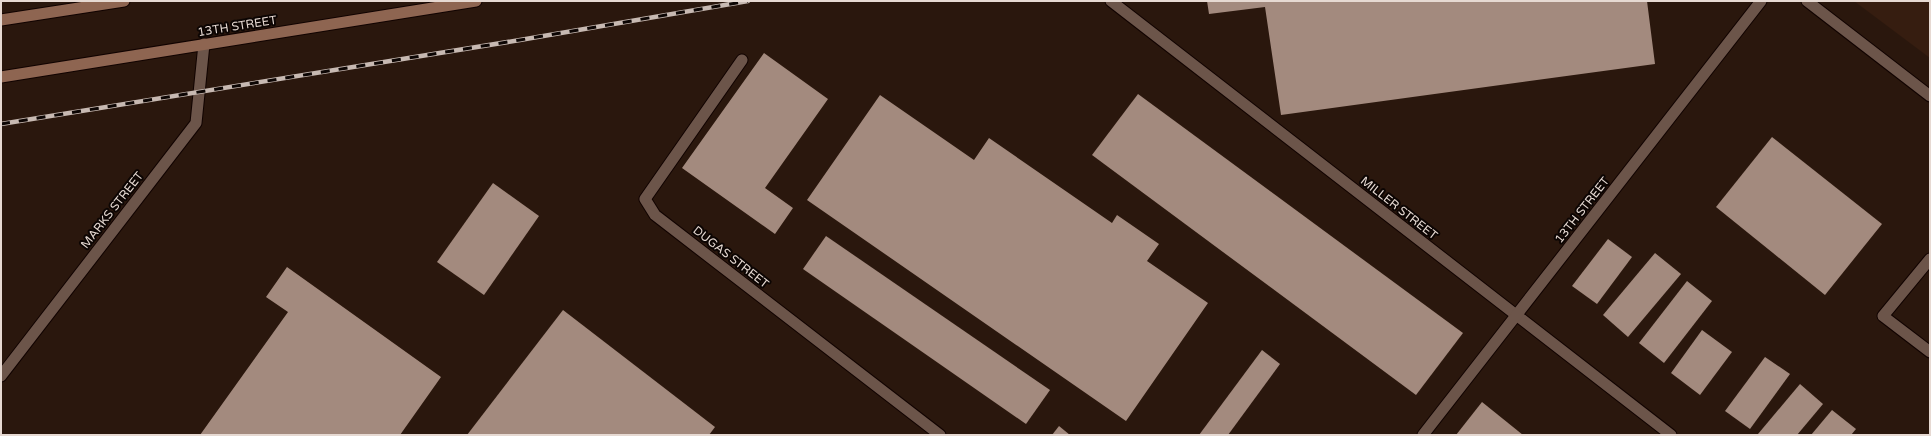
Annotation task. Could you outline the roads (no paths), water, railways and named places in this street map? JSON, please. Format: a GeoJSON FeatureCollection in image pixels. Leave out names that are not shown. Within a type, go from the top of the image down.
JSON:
{"type":"FeatureCollection","features":[{"type":"Feature","properties":{"kind":"main road"},"geometry":{"type":"LineString","coordinates":[[1,20],[124,1]]}},
{"type":"Feature","properties":{"kind":"main road","name":"13TH STREET"},"geometry":{"type":"LineString","coordinates":[[1,77],[476,1]]}},
{"type":"Feature","properties":{"kind":"street","name":"MILLER STREET"},"geometry":{"type":"LineString","coordinates":[[1111,1],[1671,435]]}},
{"type":"Feature","properties":{"kind":"street","name":"13TH STREET"},"geometry":{"type":"LineString","coordinates":[[1423,435],[1761,1]]}},
{"type":"Feature","properties":{"kind":"street"},"geometry":{"type":"LineString","coordinates":[[1807,1],[1930,96]]}},
{"type":"Feature","properties":{"kind":"street","name":"MARKS STREET"},"geometry":{"type":"LineString","coordinates":[[1,376],[196,123],[204,44]]}},
{"type":"Feature","properties":{"kind":"street","name":"DUGAS STREET"},"geometry":{"type":"LineString","coordinates":[[742,60],[645,199],[655,215],[939,435]]}},
{"type":"Feature","properties":{"kind":"street"},"geometry":{"type":"LineString","coordinates":[[1930,259],[1883,316],[1930,352]]}},
{"type":"Feature","properties":{"kind":"railway"},"geometry":{"type":"LineString","coordinates":[[1,124],[520,40],[748,1]]}}]}
